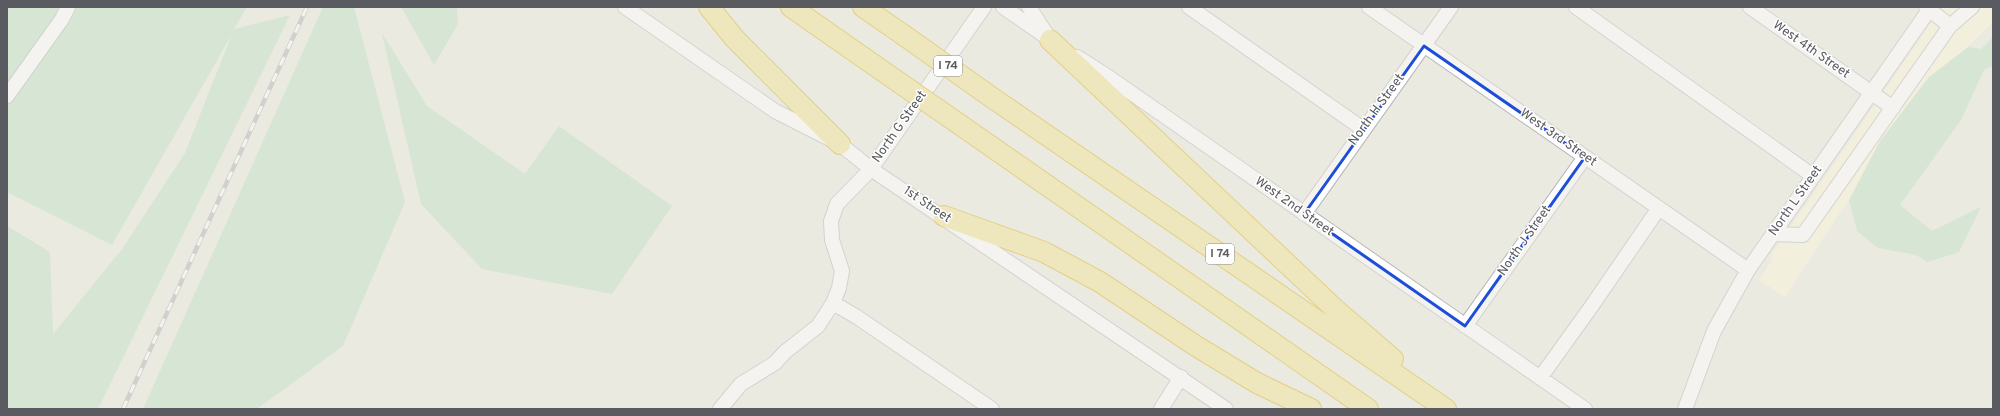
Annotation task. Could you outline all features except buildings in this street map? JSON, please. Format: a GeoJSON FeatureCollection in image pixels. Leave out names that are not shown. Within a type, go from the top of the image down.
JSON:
{"type":"FeatureCollection","features":[{"type":"Feature","properties":{"kind":"highway"},"geometry":{"type":"LineString","coordinates":[[709,7],[735,39],[840,144]]}},
{"type":"Feature","properties":{"kind":"highway"},"geometry":{"type":"LineString","coordinates":[[791,7],[1368,409]]}},
{"type":"Feature","properties":{"kind":"highway","name":"I 74"},"geometry":{"type":"LineString","coordinates":[[864,7],[994,99],[1446,409]]}},
{"type":"Feature","properties":{"kind":"highway"},"geometry":{"type":"LineString","coordinates":[[1050,40],[1335,309],[1451,409]]}},
{"type":"Feature","properties":{"kind":"highway"},"geometry":{"type":"LineString","coordinates":[[944,216],[1044,252],[1100,282],[1196,346],[1257,383],[1312,409]]}},
{"type":"Feature","properties":{"kind":"street"},"geometry":{"type":"LineString","coordinates":[[7,96],[62,19],[68,7]]}},
{"type":"Feature","properties":{"kind":"street","name":"1st Street"},"geometry":{"type":"LineString","coordinates":[[625,7],[775,111],[840,144],[871,168],[944,216],[1226,409]]}},
{"type":"Feature","properties":{"kind":"street","name":"North G Street"},"geometry":{"type":"LineString","coordinates":[[720,409],[741,384],[775,363],[785,352],[818,326],[839,288],[842,271],[832,240],[831,221],[837,204],[871,168],[984,7]]}},
{"type":"Feature","properties":{"kind":"street","name":"West 2nd Street"},"geometry":{"type":"LineString","coordinates":[[1003,7],[1050,40],[1110,78],[1585,409]]}},
{"type":"Feature","properties":{"kind":"street"},"geometry":{"type":"LineString","coordinates":[[1029,7],[1050,40]]}},
{"type":"Feature","properties":{"kind":"street"},"geometry":{"type":"LineString","coordinates":[[1189,7],[1363,129]]}},
{"type":"Feature","properties":{"kind":"street","name":"West 3rd Street"},"geometry":{"type":"LineString","coordinates":[[1369,7],[1748,270]]}},
{"type":"Feature","properties":{"kind":"street","name":"North H Street"},"geometry":{"type":"LineString","coordinates":[[1304,214],[1451,7]]}},
{"type":"Feature","properties":{"kind":"street"},"geometry":{"type":"LineString","coordinates":[[1576,7],[1813,176]]}},
{"type":"Feature","properties":{"kind":"street","name":"West 4th Street"},"geometry":{"type":"LineString","coordinates":[[1750,7],[1893,108]]}},
{"type":"Feature","properties":{"kind":"street"},"geometry":{"type":"LineString","coordinates":[[1773,234],[1803,235],[1950,26],[1972,7]]}},
{"type":"Feature","properties":{"kind":"street"},"geometry":{"type":"LineString","coordinates":[[1929,8],[1950,26]]}},
{"type":"Feature","properties":{"kind":"street","name":"North L Street"},"geometry":{"type":"LineString","coordinates":[[1685,409],[1714,331],[1748,270],[1929,8]]}},
{"type":"Feature","properties":{"kind":"street","name":"North J Street"},"geometry":{"type":"LineString","coordinates":[[1465,326],[1585,157]]}},
{"type":"Feature","properties":{"kind":"street"},"geometry":{"type":"LineString","coordinates":[[1540,378],[1659,208]]}},
{"type":"Feature","properties":{"kind":"street"},"geometry":{"type":"LineString","coordinates":[[832,303],[857,317],[992,409]]}},
{"type":"Feature","properties":{"kind":"street"},"geometry":{"type":"LineString","coordinates":[[1161,409],[1181,377]]}},
{"type":"Feature","properties":{"kind":"highlighted area"},"geometry":{"type":"Polygon","coordinates":[[[1424,46],[1585,157],[1465,326],[1304,214],[1424,46]]]}},
{"type":"Feature","properties":{"kind":"shaded area"},"geometry":{"type":"Polygon","coordinates":[[[1942,7],[1993,7],[1993,22],[1939,76],[1837,217],[1785,297],[1759,280],[1772,261],[1769,258],[1942,7]]]}},
{"type":"Feature","properties":{"kind":"green space"},"geometry":{"type":"Polygon","coordinates":[[[7,7],[247,7],[234,29],[290,15],[98,409],[8,409],[7,407],[7,226],[50,252],[53,334],[122,249],[185,153],[232,34],[112,245],[7,192],[7,7]]]}},
{"type":"Feature","properties":{"kind":"green space"},"geometry":{"type":"Polygon","coordinates":[[[323,7],[354,7],[405,202],[343,346],[257,409],[143,409],[323,7]]]}},
{"type":"Feature","properties":{"kind":"green space"},"geometry":{"type":"Polygon","coordinates":[[[401,7],[457,7],[458,24],[434,65],[401,7]]]}},
{"type":"Feature","properties":{"kind":"green space"},"geometry":{"type":"Polygon","coordinates":[[[382,33],[427,106],[525,174],[559,126],[672,206],[612,294],[482,269],[421,204],[382,33]]]}},
{"type":"Feature","properties":{"kind":"green space"},"geometry":{"type":"Polygon","coordinates":[[[1993,37],[1993,66],[1984,70],[1961,120],[1900,205],[1932,231],[1981,207],[1959,252],[1928,262],[1916,255],[1878,248],[1857,231],[1849,200],[1880,141],[1928,78],[1968,47],[1981,49],[1993,37]]]}},
{"type":"Feature","properties":{"kind":"railway"},"geometry":{"type":"LineString","coordinates":[[123,409],[307,7]]}}]}
